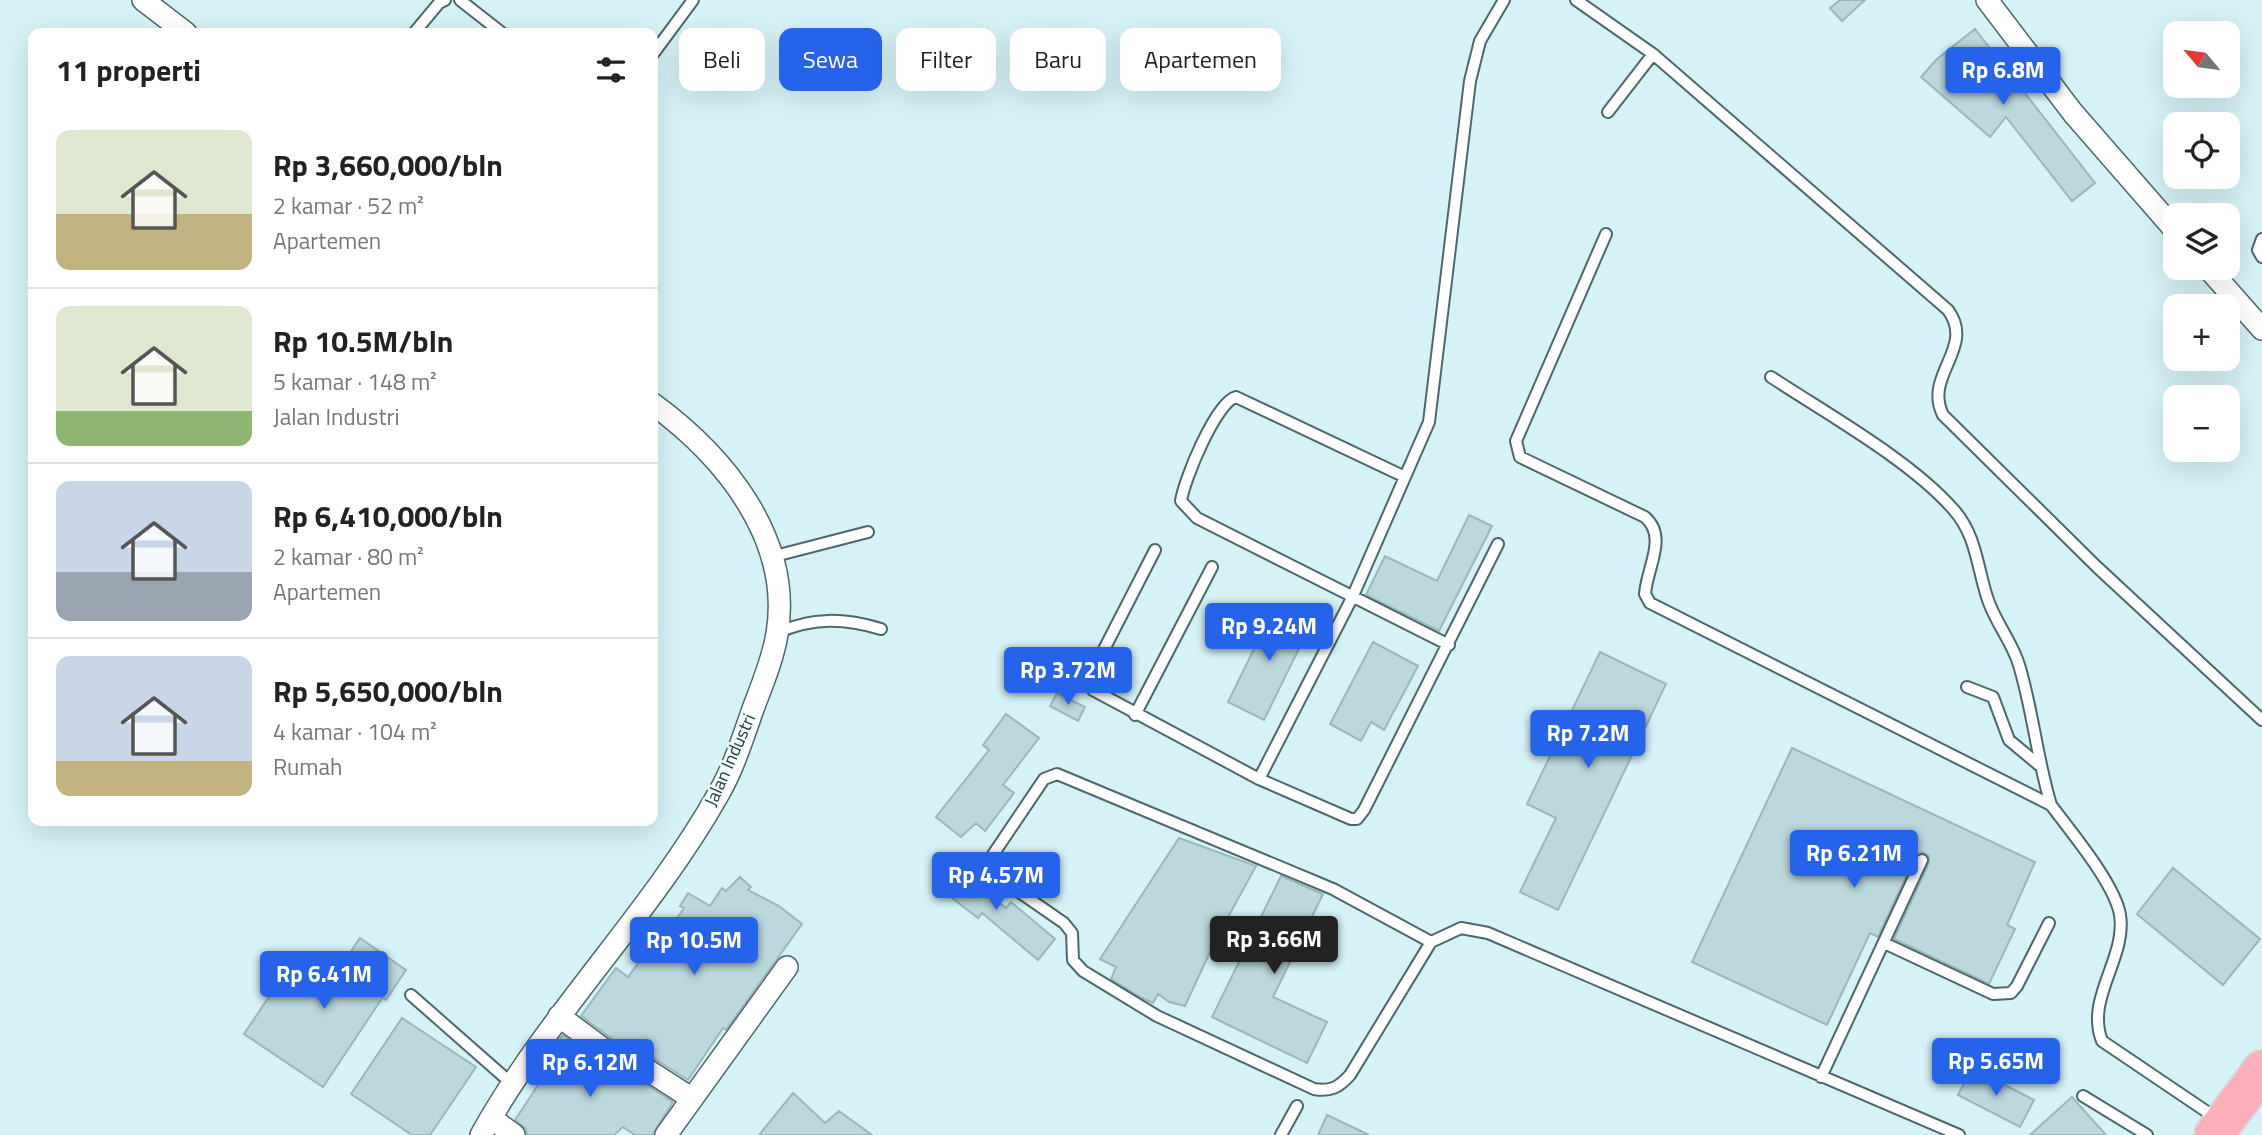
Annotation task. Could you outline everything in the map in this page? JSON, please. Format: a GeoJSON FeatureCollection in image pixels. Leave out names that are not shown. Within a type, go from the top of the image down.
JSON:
{"type":"FeatureCollection","features":[{"type":"Feature","properties":{"kind":"highway"},"geometry":{"type":"LineString","coordinates":[[2219,1129],[2262,1070]]}},
{"type":"Feature","properties":{"kind":"street"},"geometry":{"type":"LineString","coordinates":[[143,0],[179,28]]}},
{"type":"Feature","properties":{"kind":"street"},"geometry":{"type":"LineString","coordinates":[[1987,0],[2073,113],[2163,216]]}},
{"type":"Feature","properties":{"kind":"street"},"geometry":{"type":"LineString","coordinates":[[2218,280],[2262,330]]}},
{"type":"Feature","properties":{"kind":"street","name":"Jalan Industri"},"geometry":{"type":"LineString","coordinates":[[486,1126],[511,1083],[682,851],[721,790],[765,675],[777,633],[778,597],[771,557],[758,523],[730,474],[703,446],[658,408]]}},
{"type":"Feature","properties":{"kind":"street"},"geometry":{"type":"LineString","coordinates":[[666,1135],[788,967]]}},
{"type":"Feature","properties":{"kind":"street"},"geometry":{"type":"LineString","coordinates":[[559,1016],[614,1057],[635,1062],[691,1098]]}},
{"type":"Feature","properties":{"kind":"street"},"geometry":{"type":"LineString","coordinates":[[486,1126],[514,1135]]}},
{"type":"Feature","properties":{"kind":"lane"},"geometry":{"type":"LineString","coordinates":[[418,28],[445,0]]}},
{"type":"Feature","properties":{"kind":"lane"},"geometry":{"type":"LineString","coordinates":[[460,0],[496,28]]}},
{"type":"Feature","properties":{"kind":"lane"},"geometry":{"type":"LineString","coordinates":[[658,47],[693,0]]}},
{"type":"Feature","properties":{"kind":"lane"},"geometry":{"type":"LineString","coordinates":[[1259,779],[1352,598],[1403,476],[1419,449],[1433,396],[1470,80],[1480,41],[1504,0]]}},
{"type":"Feature","properties":{"kind":"lane"},"geometry":{"type":"LineString","coordinates":[[1576,0],[1653,54],[1948,310],[1956,321],[1959,333],[1938,388],[1937,403],[1943,415],[2097,567],[2262,720]]}},
{"type":"Feature","properties":{"kind":"lane"},"geometry":{"type":"LineString","coordinates":[[1608,113],[1653,54]]}},
{"type":"Feature","properties":{"kind":"lane"},"geometry":{"type":"LineString","coordinates":[[1606,234],[1516,441],[1520,457],[1645,517],[1655,526],[1657,538],[1645,594],[1650,603],[2052,805]]}},
{"type":"Feature","properties":{"kind":"lane"},"geometry":{"type":"LineString","coordinates":[[2262,239],[2258,250],[2262,257]]}},
{"type":"Feature","properties":{"kind":"lane"},"geometry":{"type":"LineString","coordinates":[[1771,377],[1867,439],[1923,481],[1953,509],[1971,533],[1987,600],[2019,663],[2039,765],[2052,805],[2095,866],[2120,914],[2120,932],[2099,1008],[2097,1027],[2102,1041],[2219,1129]]}},
{"type":"Feature","properties":{"kind":"lane"},"geometry":{"type":"LineString","coordinates":[[1403,476],[1236,397],[1224,403],[1191,468],[1181,501],[1186,509],[1352,598],[1449,645]]}},
{"type":"Feature","properties":{"kind":"lane"},"geometry":{"type":"LineString","coordinates":[[771,557],[868,532]]}},
{"type":"Feature","properties":{"kind":"lane"},"geometry":{"type":"LineString","coordinates":[[1155,550],[1096,665],[1090,684],[1093,690],[1135,715],[1259,779],[1337,815],[1357,819],[1499,544]]}},
{"type":"Feature","properties":{"kind":"lane"},"geometry":{"type":"LineString","coordinates":[[1135,715],[1212,567]]}},
{"type":"Feature","properties":{"kind":"lane"},"geometry":{"type":"LineString","coordinates":[[777,633],[799,623],[836,619],[881,629]]}},
{"type":"Feature","properties":{"kind":"lane"},"geometry":{"type":"LineString","coordinates":[[1967,687],[1993,697],[2009,740],[2039,765]]}},
{"type":"Feature","properties":{"kind":"lane"},"geometry":{"type":"LineString","coordinates":[[1431,942],[1333,889],[1057,774],[1044,779],[986,865],[986,869],[1064,923],[1072,933],[1073,960],[1083,971],[1157,1016],[1314,1089],[1328,1091],[1342,1084],[1431,942],[1461,928],[1488,933],[1959,1135]]}},
{"type":"Feature","properties":{"kind":"lane"},"geometry":{"type":"LineString","coordinates":[[1821,1077],[1922,860]]}},
{"type":"Feature","properties":{"kind":"lane"},"geometry":{"type":"LineString","coordinates":[[1884,943],[1993,994],[2002,995],[2011,993],[2017,986],[2049,923]]}},
{"type":"Feature","properties":{"kind":"lane"},"geometry":{"type":"LineString","coordinates":[[411,995],[511,1083]]}},
{"type":"Feature","properties":{"kind":"lane"},"geometry":{"type":"LineString","coordinates":[[2083,1096],[2147,1135]]}},
{"type":"Feature","properties":{"kind":"lane"},"geometry":{"type":"LineString","coordinates":[[1281,1135],[1297,1106]]}},
{"type":"Feature","properties":{"kind":"building"},"geometry":{"type":"Polygon","coordinates":[[[1840,0],[1865,0],[1842,21],[1830,8],[1840,0]]]}},
{"type":"Feature","properties":{"kind":"building"},"geometry":{"type":"Polygon","coordinates":[[[1975,29],[2095,183],[2072,201],[2006,117],[1990,137],[1921,77],[1937,59],[1975,29]]]}},
{"type":"Feature","properties":{"kind":"building"},"geometry":{"type":"Polygon","coordinates":[[[1469,515],[1492,526],[1439,631],[1366,595],[1385,556],[1437,581],[1469,515]]]}},
{"type":"Feature","properties":{"kind":"building"},"geometry":{"type":"Polygon","coordinates":[[[1275,606],[1311,624],[1264,720],[1228,702],[1275,606]]]}},
{"type":"Feature","properties":{"kind":"building"},"geometry":{"type":"Polygon","coordinates":[[[1373,642],[1418,666],[1384,730],[1371,722],[1361,741],[1330,724],[1373,642]]]}},
{"type":"Feature","properties":{"kind":"building"},"geometry":{"type":"Polygon","coordinates":[[[1600,652],[1666,684],[1558,910],[1520,892],[1556,818],[1527,804],[1600,652]]]}},
{"type":"Feature","properties":{"kind":"building"},"geometry":{"type":"Polygon","coordinates":[[[1057,693],[1085,707],[1078,721],[1050,706],[1057,693]]]}},
{"type":"Feature","properties":{"kind":"building"},"geometry":{"type":"Polygon","coordinates":[[[1006,714],[1039,738],[1003,785],[1014,793],[985,831],[976,823],[961,837],[936,817],[989,750],[983,745],[1006,714]]]}},
{"type":"Feature","properties":{"kind":"building"},"geometry":{"type":"Polygon","coordinates":[[[1792,748],[2035,862],[2007,925],[2015,929],[1989,984],[1894,939],[1929,863],[1929,856],[1922,852],[1915,857],[1878,937],[1870,933],[1827,1025],[1692,962],[1792,748]]]}},
{"type":"Feature","properties":{"kind":"building"},"geometry":{"type":"Polygon","coordinates":[[[1179,838],[1256,866],[1216,939],[1185,1006],[1169,1002],[1158,994],[1153,1003],[1140,997],[1111,979],[1116,967],[1100,959],[1179,838]]]}},
{"type":"Feature","properties":{"kind":"building"},"geometry":{"type":"Polygon","coordinates":[[[951,865],[1006,908],[1011,902],[1055,939],[1038,960],[982,913],[978,918],[935,885],[951,865]]]}},
{"type":"Feature","properties":{"kind":"building"},"geometry":{"type":"Polygon","coordinates":[[[2173,868],[2260,939],[2223,985],[2137,914],[2173,868]]]}},
{"type":"Feature","properties":{"kind":"building"},"geometry":{"type":"Polygon","coordinates":[[[1281,876],[1323,894],[1273,997],[1327,1022],[1307,1063],[1212,1017],[1281,876]]]}},
{"type":"Feature","properties":{"kind":"building"},"geometry":{"type":"Polygon","coordinates":[[[740,877],[751,887],[748,890],[779,906],[802,924],[726,1030],[723,1028],[688,1080],[642,1051],[620,1045],[581,1016],[616,968],[628,977],[646,952],[648,948],[635,939],[645,926],[663,938],[684,908],[680,906],[688,893],[710,906],[722,888],[726,891],[740,877]]]}},
{"type":"Feature","properties":{"kind":"building"},"geometry":{"type":"Polygon","coordinates":[[[360,938],[406,970],[386,1000],[383,997],[323,1087],[244,1034],[295,958],[330,982],[360,938]]]}},
{"type":"Feature","properties":{"kind":"building"},"geometry":{"type":"Polygon","coordinates":[[[402,1018],[476,1067],[430,1135],[412,1135],[351,1094],[402,1018]]]}},
{"type":"Feature","properties":{"kind":"building"},"geometry":{"type":"Polygon","coordinates":[[[563,1035],[606,1068],[630,1074],[673,1102],[652,1135],[635,1135],[623,1127],[614,1135],[527,1135],[526,1129],[515,1120],[550,1067],[544,1061],[563,1035]]]}},
{"type":"Feature","properties":{"kind":"building"},"geometry":{"type":"Polygon","coordinates":[[[1972,1068],[2034,1100],[2020,1127],[1958,1095],[1972,1068]]]}},
{"type":"Feature","properties":{"kind":"building"},"geometry":{"type":"Polygon","coordinates":[[[793,1093],[825,1123],[839,1111],[872,1135],[759,1135],[793,1093]]]}},
{"type":"Feature","properties":{"kind":"building"},"geometry":{"type":"Polygon","coordinates":[[[2072,1097],[2106,1135],[2030,1135],[2072,1097]]]}},
{"type":"Feature","properties":{"kind":"building"},"geometry":{"type":"Polygon","coordinates":[[[1327,1115],[1369,1135],[1318,1135],[1327,1115]]]}}]}
